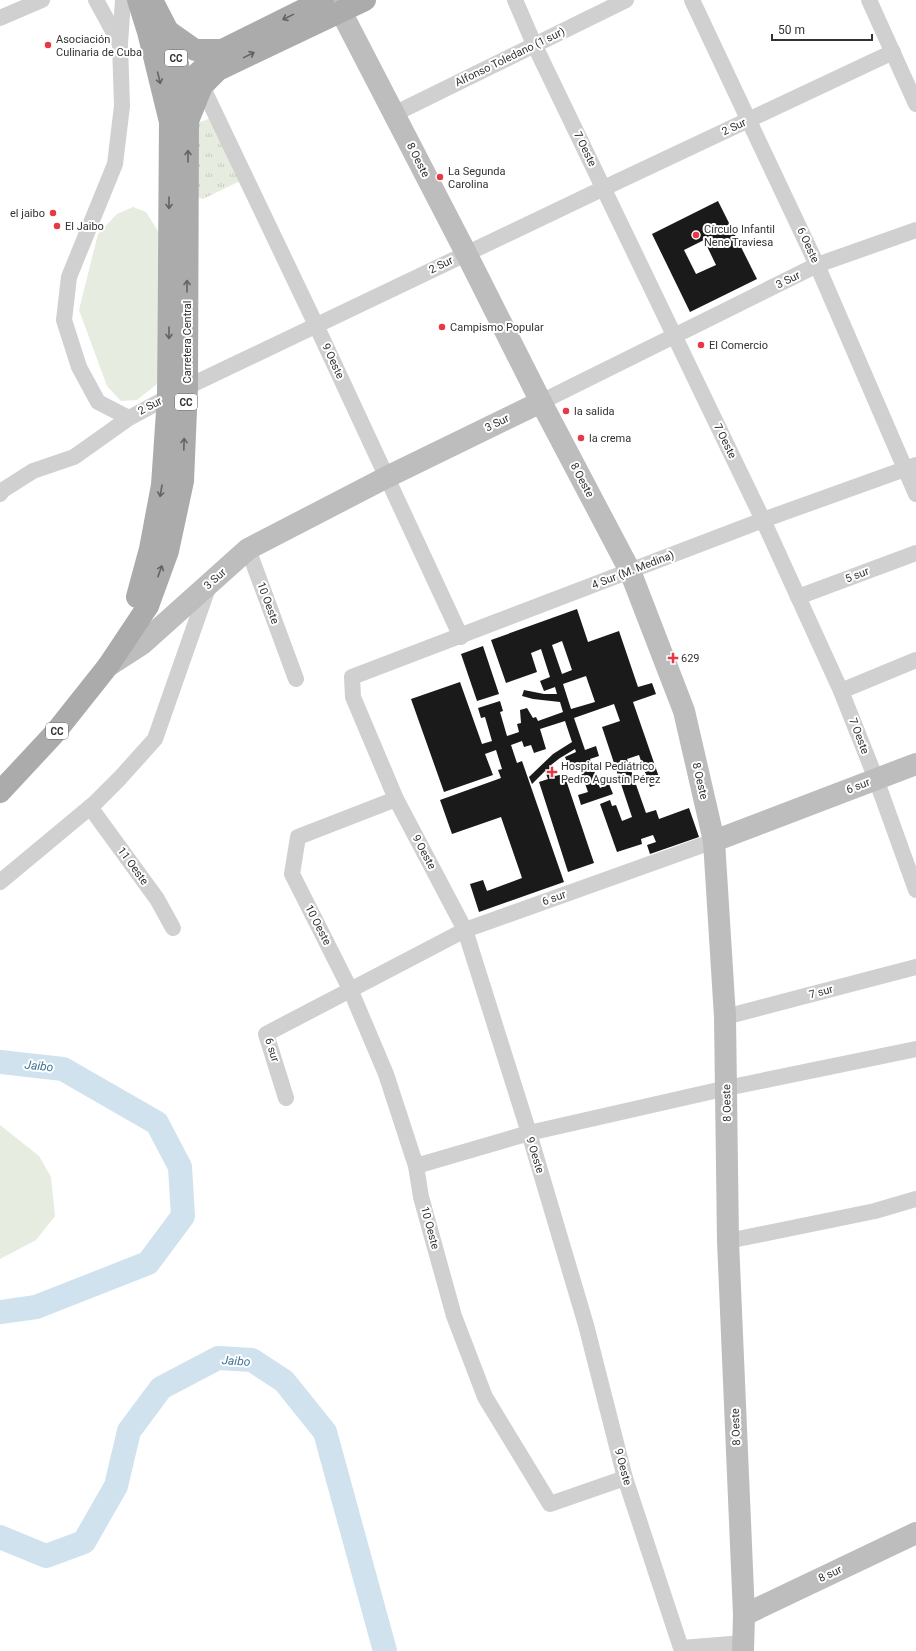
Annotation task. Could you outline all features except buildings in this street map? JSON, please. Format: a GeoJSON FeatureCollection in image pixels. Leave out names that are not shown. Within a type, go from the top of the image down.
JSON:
{"type":"FeatureCollection","features":[{"type":"Feature","properties":{"kind":"main road","name":"CC"},"geometry":{"type":"LineString","coordinates":[[138,0],[178,64],[205,74],[179,122]]}},
{"type":"Feature","properties":{"kind":"main road","name":"CC"},"geometry":{"type":"LineString","coordinates":[[152,0],[179,122]]}},
{"type":"Feature","properties":{"kind":"main road"},"geometry":{"type":"LineString","coordinates":[[158,32],[196,50],[205,74],[333,4],[365,0]]}},
{"type":"Feature","properties":{"kind":"main road","name":"8 Oeste"},"geometry":{"type":"LineString","coordinates":[[333,4],[394,114],[541,402],[630,571],[684,711],[714,841],[725,1017],[728,1241],[744,1615],[743,1647]]}},
{"type":"Feature","properties":{"kind":"main road","name":"Carretera Central"},"geometry":{"type":"LineString","coordinates":[[0,792],[54,734],[108,666],[148,606],[168,551],[183,481],[178,392],[179,122]]}},
{"type":"Feature","properties":{"kind":"main road","name":"3 Sur"},"geometry":{"type":"LineString","coordinates":[[108,666],[142,644],[248,549],[387,477],[541,402]]}},
{"type":"Feature","properties":{"kind":"main road","name":"6 sur"},"geometry":{"type":"LineString","coordinates":[[714,841],[916,764]]}},
{"type":"Feature","properties":{"kind":"main road","name":"8 sur"},"geometry":{"type":"LineString","coordinates":[[744,1615],[916,1534]]}},
{"type":"Feature","properties":{"kind":"street"},"geometry":{"type":"LineString","coordinates":[[0,18],[42,0]]}},
{"type":"Feature","properties":{"kind":"street"},"geometry":{"type":"LineString","coordinates":[[96,0],[120,44]]}},
{"type":"Feature","properties":{"kind":"street"},"geometry":{"type":"LineString","coordinates":[[123,0],[120,44],[122,106],[115,164],[69,278],[64,320],[79,367],[98,402],[129,418]]}},
{"type":"Feature","properties":{"kind":"street","name":"7 Oeste"},"geometry":{"type":"LineString","coordinates":[[515,0],[534,44],[763,520],[841,691],[876,779],[916,890]]}},
{"type":"Feature","properties":{"kind":"street","name":"Alfonso Toledano (1 sur)"},"geometry":{"type":"LineString","coordinates":[[394,114],[626,0]]}},
{"type":"Feature","properties":{"kind":"street","name":"6 Oeste"},"geometry":{"type":"LineString","coordinates":[[692,0],[910,467],[916,494]]}},
{"type":"Feature","properties":{"kind":"street"},"geometry":{"type":"LineString","coordinates":[[869,0],[916,104]]}},
{"type":"Feature","properties":{"kind":"street","name":"2 Sur"},"geometry":{"type":"LineString","coordinates":[[0,494],[3,490],[34,471],[74,457],[129,418],[178,392],[466,253],[893,52]]}},
{"type":"Feature","properties":{"kind":"street","name":"9 Oeste"},"geometry":{"type":"LineString","coordinates":[[205,74],[316,325],[461,637]]}},
{"type":"Feature","properties":{"kind":"street","name":"3 Sur"},"geometry":{"type":"LineString","coordinates":[[541,402],[817,265],[916,230]]}},
{"type":"Feature","properties":{"kind":"street","name":"4 Sur (M. Medina)"},"geometry":{"type":"LineString","coordinates":[[352,677],[461,637],[763,520],[910,467]]}},
{"type":"Feature","properties":{"kind":"street","name":"10 Oeste"},"geometry":{"type":"LineString","coordinates":[[248,549],[296,680]]}},
{"type":"Feature","properties":{"kind":"street","name":"5 sur"},"geometry":{"type":"LineString","coordinates":[[798,597],[916,553]]}},
{"type":"Feature","properties":{"kind":"street"},"geometry":{"type":"LineString","coordinates":[[0,882],[90,807],[120,778],[155,738],[210,583]]}},
{"type":"Feature","properties":{"kind":"street"},"geometry":{"type":"LineString","coordinates":[[841,691],[916,660]]}},
{"type":"Feature","properties":{"kind":"street","name":"9 Oeste"},"geometry":{"type":"LineString","coordinates":[[352,677],[353,697],[396,799],[465,930],[529,1133],[586,1325],[625,1478],[681,1648],[743,1647]]}},
{"type":"Feature","properties":{"kind":"street","name":"10 Oeste"},"geometry":{"type":"LineString","coordinates":[[396,799],[298,837],[292,874],[350,989],[386,1074],[416,1166],[421,1197],[454,1316],[485,1397],[550,1504],[625,1478]]}},
{"type":"Feature","properties":{"kind":"street","name":"11 Oeste"},"geometry":{"type":"LineString","coordinates":[[90,807],[157,899],[173,928]]}},
{"type":"Feature","properties":{"kind":"street","name":"6 sur"},"geometry":{"type":"LineString","coordinates":[[286,1098],[266,1034],[465,930],[714,841]]}},
{"type":"Feature","properties":{"kind":"street","name":"7 sur"},"geometry":{"type":"LineString","coordinates":[[725,1017],[916,968]]}},
{"type":"Feature","properties":{"kind":"street"},"geometry":{"type":"LineString","coordinates":[[416,1166],[529,1133],[727,1088],[916,1049]]}},
{"type":"Feature","properties":{"kind":"street"},"geometry":{"type":"LineString","coordinates":[[728,1241],[875,1211],[916,1199]]}},
{"type":"Feature","properties":{"kind":"green space"},"geometry":{"type":"Polygon","coordinates":[[[209,119],[240,181],[203,199],[194,196],[194,124],[209,119]]]}},
{"type":"Feature","properties":{"kind":"green space"},"geometry":{"type":"Polygon","coordinates":[[[133,207],[146,212],[158,231],[157,384],[137,400],[121,401],[107,386],[79,310],[98,234],[117,214],[133,207]]]}},
{"type":"Feature","properties":{"kind":"green space"},"geometry":{"type":"Polygon","coordinates":[[[0,1125],[39,1156],[51,1177],[55,1216],[36,1240],[0,1259],[0,1125]]]}},
{"type":"Feature","properties":{"kind":"waterway","name":"Jaibo"},"geometry":{"type":"LineString","coordinates":[[0,1062],[63,1069],[157,1123],[180,1167],[183,1216],[148,1263],[36,1307],[0,1312]]}},
{"type":"Feature","properties":{"kind":"waterway","name":"Jaibo"},"geometry":{"type":"LineString","coordinates":[[0,1537],[46,1556],[84,1542],[116,1486],[129,1431],[161,1388],[218,1358],[252,1360],[284,1381],[325,1432],[385,1651]]}},
{"type":"Feature","properties":{"kind":"place","name":"Asociación Culinaria de Cuba"},"geometry":{"type":"Point","coordinates":[48,45]}},
{"type":"Feature","properties":{"kind":"place","name":"La Segunda Carolina"},"geometry":{"type":"Point","coordinates":[440,177]}},
{"type":"Feature","properties":{"kind":"place","name":"el jaibo"},"geometry":{"type":"Point","coordinates":[53,213]}},
{"type":"Feature","properties":{"kind":"place","name":"El Jaibo"},"geometry":{"type":"Point","coordinates":[57,226]}},
{"type":"Feature","properties":{"kind":"place","name":"Círculo Infantil Nene Traviesa"},"geometry":{"type":"Point","coordinates":[696,235]}},
{"type":"Feature","properties":{"kind":"place","name":"Campismo Popular"},"geometry":{"type":"Point","coordinates":[442,327]}},
{"type":"Feature","properties":{"kind":"place","name":"El Comercio"},"geometry":{"type":"Point","coordinates":[701,345]}},
{"type":"Feature","properties":{"kind":"place","name":"la salida"},"geometry":{"type":"Point","coordinates":[566,411]}},
{"type":"Feature","properties":{"kind":"place","name":"la crema"},"geometry":{"type":"Point","coordinates":[581,438]}},
{"type":"Feature","properties":{"kind":"place","name":"629"},"geometry":{"type":"Point","coordinates":[673,658]}},
{"type":"Feature","properties":{"kind":"place","name":"Hospital Pediátrico Pedro Agustín Pérez"},"geometry":{"type":"Point","coordinates":[552,772]}}]}
